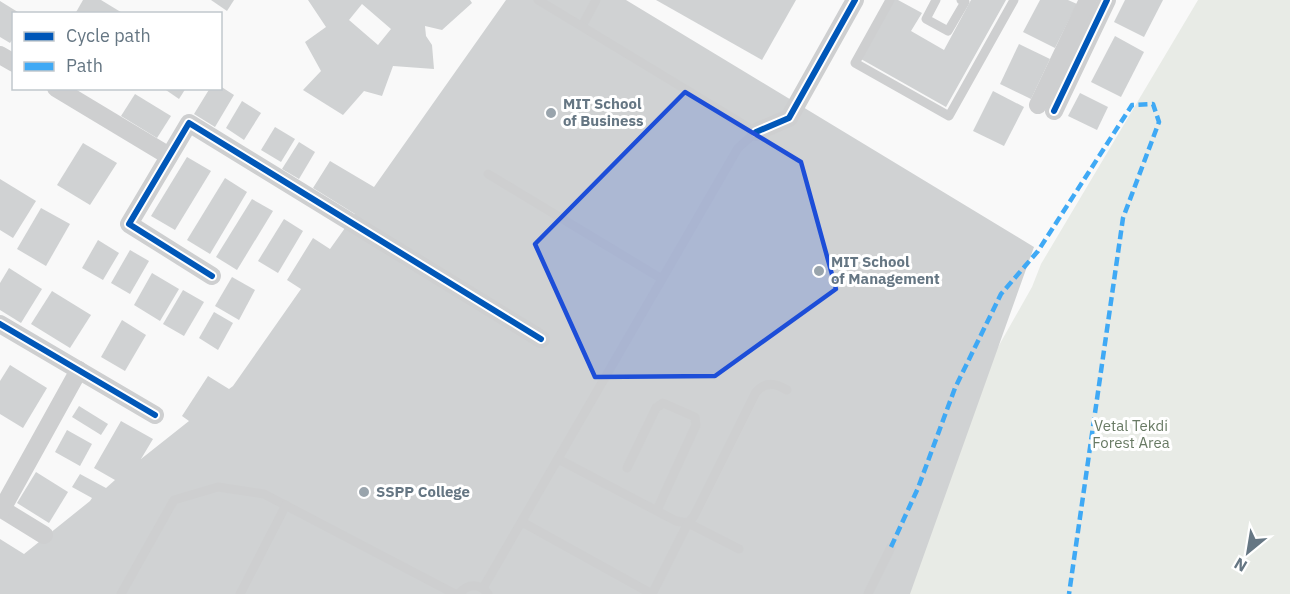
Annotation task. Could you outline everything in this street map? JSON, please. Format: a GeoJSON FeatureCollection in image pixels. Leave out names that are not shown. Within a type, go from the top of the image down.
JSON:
{"type":"FeatureCollection","features":[{"type":"Feature","properties":{"kind":"street"},"geometry":{"type":"LineString","coordinates":[[756,132],[789,118],[855,0]]}},
{"type":"Feature","properties":{"kind":"street"},"geometry":{"type":"LineString","coordinates":[[1088,0],[1046,108],[1107,0]]}},
{"type":"Feature","properties":{"kind":"street"},"geometry":{"type":"LineString","coordinates":[[59,90],[169,156]]}},
{"type":"Feature","properties":{"kind":"street"},"geometry":{"type":"LineString","coordinates":[[212,276],[129,224],[189,123],[540,339]]}},
{"type":"Feature","properties":{"kind":"street"},"geometry":{"type":"LineString","coordinates":[[0,324],[155,415]]}},
{"type":"Feature","properties":{"kind":"street"},"geometry":{"type":"LineString","coordinates":[[44,535],[1,509],[79,370]]}},
{"type":"Feature","properties":{"kind":"lane"},"geometry":{"type":"LineString","coordinates":[[121,594],[174,500],[218,487],[264,494],[457,594],[469,586],[479,586],[486,591],[522,522],[738,148],[756,132],[538,0]]}},
{"type":"Feature","properties":{"kind":"lane"},"geometry":{"type":"LineString","coordinates":[[582,26],[596,0]]}},
{"type":"Feature","properties":{"kind":"lane"},"geometry":{"type":"LineString","coordinates":[[890,0],[855,63],[949,116],[1014,0]]}},
{"type":"Feature","properties":{"kind":"lane"},"geometry":{"type":"LineString","coordinates":[[924,0],[935,2],[926,19],[948,32],[965,2],[960,0]]}},
{"type":"Feature","properties":{"kind":"lane"},"geometry":{"type":"LineString","coordinates":[[488,174],[663,279]]}},
{"type":"Feature","properties":{"kind":"lane"},"geometry":{"type":"LineString","coordinates":[[522,522],[652,594],[756,392],[762,385],[775,383],[787,390]]}},
{"type":"Feature","properties":{"kind":"lane"},"geometry":{"type":"LineString","coordinates":[[627,468],[656,408],[663,403],[695,417],[696,425],[657,510]]}},
{"type":"Feature","properties":{"kind":"lane"},"geometry":{"type":"LineString","coordinates":[[558,459],[676,520],[688,523],[739,549]]}},
{"type":"Feature","properties":{"kind":"lane"},"geometry":{"type":"LineString","coordinates":[[240,594],[286,505]]}},
{"type":"Feature","properties":{"kind":"lane"},"geometry":{"type":"LineString","coordinates":[[868,594],[891,547]]}},
{"type":"Feature","properties":{"kind":"highlighted area"},"geometry":{"type":"Polygon","coordinates":[[[685,92],[801,162],[836,289],[715,376],[595,377],[535,244],[685,92]]]}},
{"type":"Feature","properties":{"kind":"green space","name":"Vetal Tekdi Forest Area"},"geometry":{"type":"Polygon","coordinates":[[[1198,0],[1290,0],[1290,594],[869,594],[918,488],[1032,287],[1041,264],[1198,0]]]}},
{"type":"Feature","properties":{"kind":"building"},"geometry":{"type":"Polygon","coordinates":[[[83,0],[101,0],[121,12],[76,12],[83,0]]]}},
{"type":"Feature","properties":{"kind":"building"},"geometry":{"type":"Polygon","coordinates":[[[211,0],[234,0],[227,11],[211,0]]]}},
{"type":"Feature","properties":{"kind":"building"},"geometry":{"type":"Polygon","coordinates":[[[308,0],[470,0],[472,3],[442,30],[425,26],[426,36],[432,45],[434,69],[393,66],[382,96],[364,91],[343,115],[303,90],[321,71],[305,42],[326,27],[308,0]],[[362,4],[349,20],[378,45],[391,29],[362,4]]]}},
{"type":"Feature","properties":{"kind":"building"},"geometry":{"type":"Polygon","coordinates":[[[506,0],[626,0],[1034,247],[910,594],[0,594],[0,539],[24,554],[90,501],[92,498],[72,487],[80,474],[106,488],[115,480],[94,468],[121,421],[153,439],[141,459],[189,421],[182,416],[208,376],[229,389],[233,386],[301,289],[287,280],[313,238],[330,249],[355,214],[313,188],[330,161],[374,187],[506,0]]]}},
{"type":"Feature","properties":{"kind":"building"},"geometry":{"type":"Polygon","coordinates":[[[656,0],[796,0],[762,60],[656,0]]]}},
{"type":"Feature","properties":{"kind":"building"},"geometry":{"type":"Polygon","coordinates":[[[894,0],[922,13],[911,31],[944,50],[971,0],[1006,0],[946,107],[861,59],[894,0]]]}},
{"type":"Feature","properties":{"kind":"building"},"geometry":{"type":"Polygon","coordinates":[[[1040,0],[1068,0],[1077,4],[1055,48],[1023,32],[1040,0]]]}},
{"type":"Feature","properties":{"kind":"building"},"geometry":{"type":"Polygon","coordinates":[[[1125,0],[1163,0],[1144,37],[1114,22],[1125,0]]]}},
{"type":"Feature","properties":{"kind":"building"},"geometry":{"type":"Polygon","coordinates":[[[0,1],[18,12],[12,12],[12,40],[10,43],[0,37],[0,1]]]}},
{"type":"Feature","properties":{"kind":"building"},"geometry":{"type":"Polygon","coordinates":[[[1115,36],[1144,52],[1121,97],[1091,82],[1115,36]]]}},
{"type":"Feature","properties":{"kind":"building"},"geometry":{"type":"Polygon","coordinates":[[[1019,44],[1050,59],[1031,99],[1000,84],[1019,44]]]}},
{"type":"Feature","properties":{"kind":"building"},"geometry":{"type":"Polygon","coordinates":[[[222,87],[234,95],[215,127],[194,114],[209,90],[222,90],[222,87]]]}},
{"type":"Feature","properties":{"kind":"building"},"geometry":{"type":"Polygon","coordinates":[[[166,90],[185,90],[179,99],[166,90]]]}},
{"type":"Feature","properties":{"kind":"building"},"geometry":{"type":"Polygon","coordinates":[[[993,91],[1024,107],[1004,146],[973,131],[993,91]]]}},
{"type":"Feature","properties":{"kind":"building"},"geometry":{"type":"Polygon","coordinates":[[[1080,93],[1108,107],[1097,130],[1068,116],[1080,93]]]}},
{"type":"Feature","properties":{"kind":"building"},"geometry":{"type":"Polygon","coordinates":[[[135,94],[171,116],[157,138],[121,116],[135,94]]]}},
{"type":"Feature","properties":{"kind":"building"},"geometry":{"type":"Polygon","coordinates":[[[242,101],[261,113],[244,140],[226,128],[242,101]]]}},
{"type":"Feature","properties":{"kind":"building"},"geometry":{"type":"Polygon","coordinates":[[[275,127],[295,139],[281,162],[261,150],[275,127]]]}},
{"type":"Feature","properties":{"kind":"building"},"geometry":{"type":"Polygon","coordinates":[[[299,142],[315,152],[299,179],[282,169],[299,142]]]}},
{"type":"Feature","properties":{"kind":"building"},"geometry":{"type":"Polygon","coordinates":[[[83,143],[117,163],[90,205],[57,185],[83,143]]]}},
{"type":"Feature","properties":{"kind":"building"},"geometry":{"type":"Polygon","coordinates":[[[187,157],[211,171],[175,230],[151,216],[187,157]]]}},
{"type":"Feature","properties":{"kind":"building"},"geometry":{"type":"Polygon","coordinates":[[[225,178],[247,192],[210,254],[187,240],[225,178]]]}},
{"type":"Feature","properties":{"kind":"building"},"geometry":{"type":"Polygon","coordinates":[[[0,179],[36,201],[13,238],[0,230],[0,179]]]}},
{"type":"Feature","properties":{"kind":"building"},"geometry":{"type":"Polygon","coordinates":[[[252,199],[273,211],[237,270],[216,257],[252,199]]]}},
{"type":"Feature","properties":{"kind":"building"},"geometry":{"type":"Polygon","coordinates":[[[41,208],[70,224],[46,266],[17,249],[41,208]]]}},
{"type":"Feature","properties":{"kind":"building"},"geometry":{"type":"Polygon","coordinates":[[[284,219],[303,231],[278,273],[258,261],[284,219]]]}},
{"type":"Feature","properties":{"kind":"building"},"geometry":{"type":"Polygon","coordinates":[[[98,240],[119,253],[103,280],[82,268],[98,240]]]}},
{"type":"Feature","properties":{"kind":"building"},"geometry":{"type":"Polygon","coordinates":[[[130,250],[149,261],[130,294],[111,283],[130,250]]]}},
{"type":"Feature","properties":{"kind":"building"},"geometry":{"type":"Polygon","coordinates":[[[9,268],[42,289],[21,323],[0,310],[0,283],[9,268]]]}},
{"type":"Feature","properties":{"kind":"building"},"geometry":{"type":"Polygon","coordinates":[[[152,273],[179,289],[160,321],[134,305],[152,273]]]}},
{"type":"Feature","properties":{"kind":"building"},"geometry":{"type":"Polygon","coordinates":[[[232,277],[255,290],[239,320],[215,306],[232,277]]]}},
{"type":"Feature","properties":{"kind":"building"},"geometry":{"type":"Polygon","coordinates":[[[183,290],[204,302],[184,336],[163,324],[183,290]]]}},
{"type":"Feature","properties":{"kind":"building"},"geometry":{"type":"Polygon","coordinates":[[[52,291],[91,315],[70,348],[31,324],[52,291]]]}},
{"type":"Feature","properties":{"kind":"building"},"geometry":{"type":"Polygon","coordinates":[[[214,312],[233,323],[218,350],[199,338],[214,312]]]}},
{"type":"Feature","properties":{"kind":"building"},"geometry":{"type":"Polygon","coordinates":[[[122,320],[146,335],[125,371],[101,357],[122,320]]]}},
{"type":"Feature","properties":{"kind":"building"},"geometry":{"type":"Polygon","coordinates":[[[10,365],[47,388],[23,428],[0,414],[0,381],[10,365]]]}},
{"type":"Feature","properties":{"kind":"building"},"geometry":{"type":"Polygon","coordinates":[[[79,406],[108,424],[101,435],[72,417],[79,406]]]}},
{"type":"Feature","properties":{"kind":"building"},"geometry":{"type":"Polygon","coordinates":[[[67,430],[92,444],[80,466],[55,452],[67,430]]]}},
{"type":"Feature","properties":{"kind":"building"},"geometry":{"type":"Polygon","coordinates":[[[36,472],[68,492],[49,523],[17,503],[36,472]]]}},
{"type":"Feature","properties":{"kind":"marked path"},"geometry":{"type":"LineString","coordinates":[[891,547],[918,488],[955,388],[1001,294],[1038,251],[1132,105],[1153,104],[1159,122],[1123,218],[1069,594]]}},
{"type":"Feature","properties":{"kind":"cycle path"},"geometry":{"type":"LineString","coordinates":[[756,132],[789,118],[855,0]]}},
{"type":"Feature","properties":{"kind":"cycle path"},"geometry":{"type":"LineString","coordinates":[[1054,111],[1107,0]]}},
{"type":"Feature","properties":{"kind":"cycle path"},"geometry":{"type":"LineString","coordinates":[[212,276],[129,224],[189,123],[541,339]]}},
{"type":"Feature","properties":{"kind":"cycle path"},"geometry":{"type":"LineString","coordinates":[[0,324],[155,415]]}},
{"type":"Feature","properties":{"kind":"place","name":"MIT School of Business"},"geometry":{"type":"Point","coordinates":[551,113]}},
{"type":"Feature","properties":{"kind":"place","name":"MIT School of Management"},"geometry":{"type":"Point","coordinates":[819,271]}},
{"type":"Feature","properties":{"kind":"place","name":"SSPP College"},"geometry":{"type":"Point","coordinates":[364,492]}}]}
